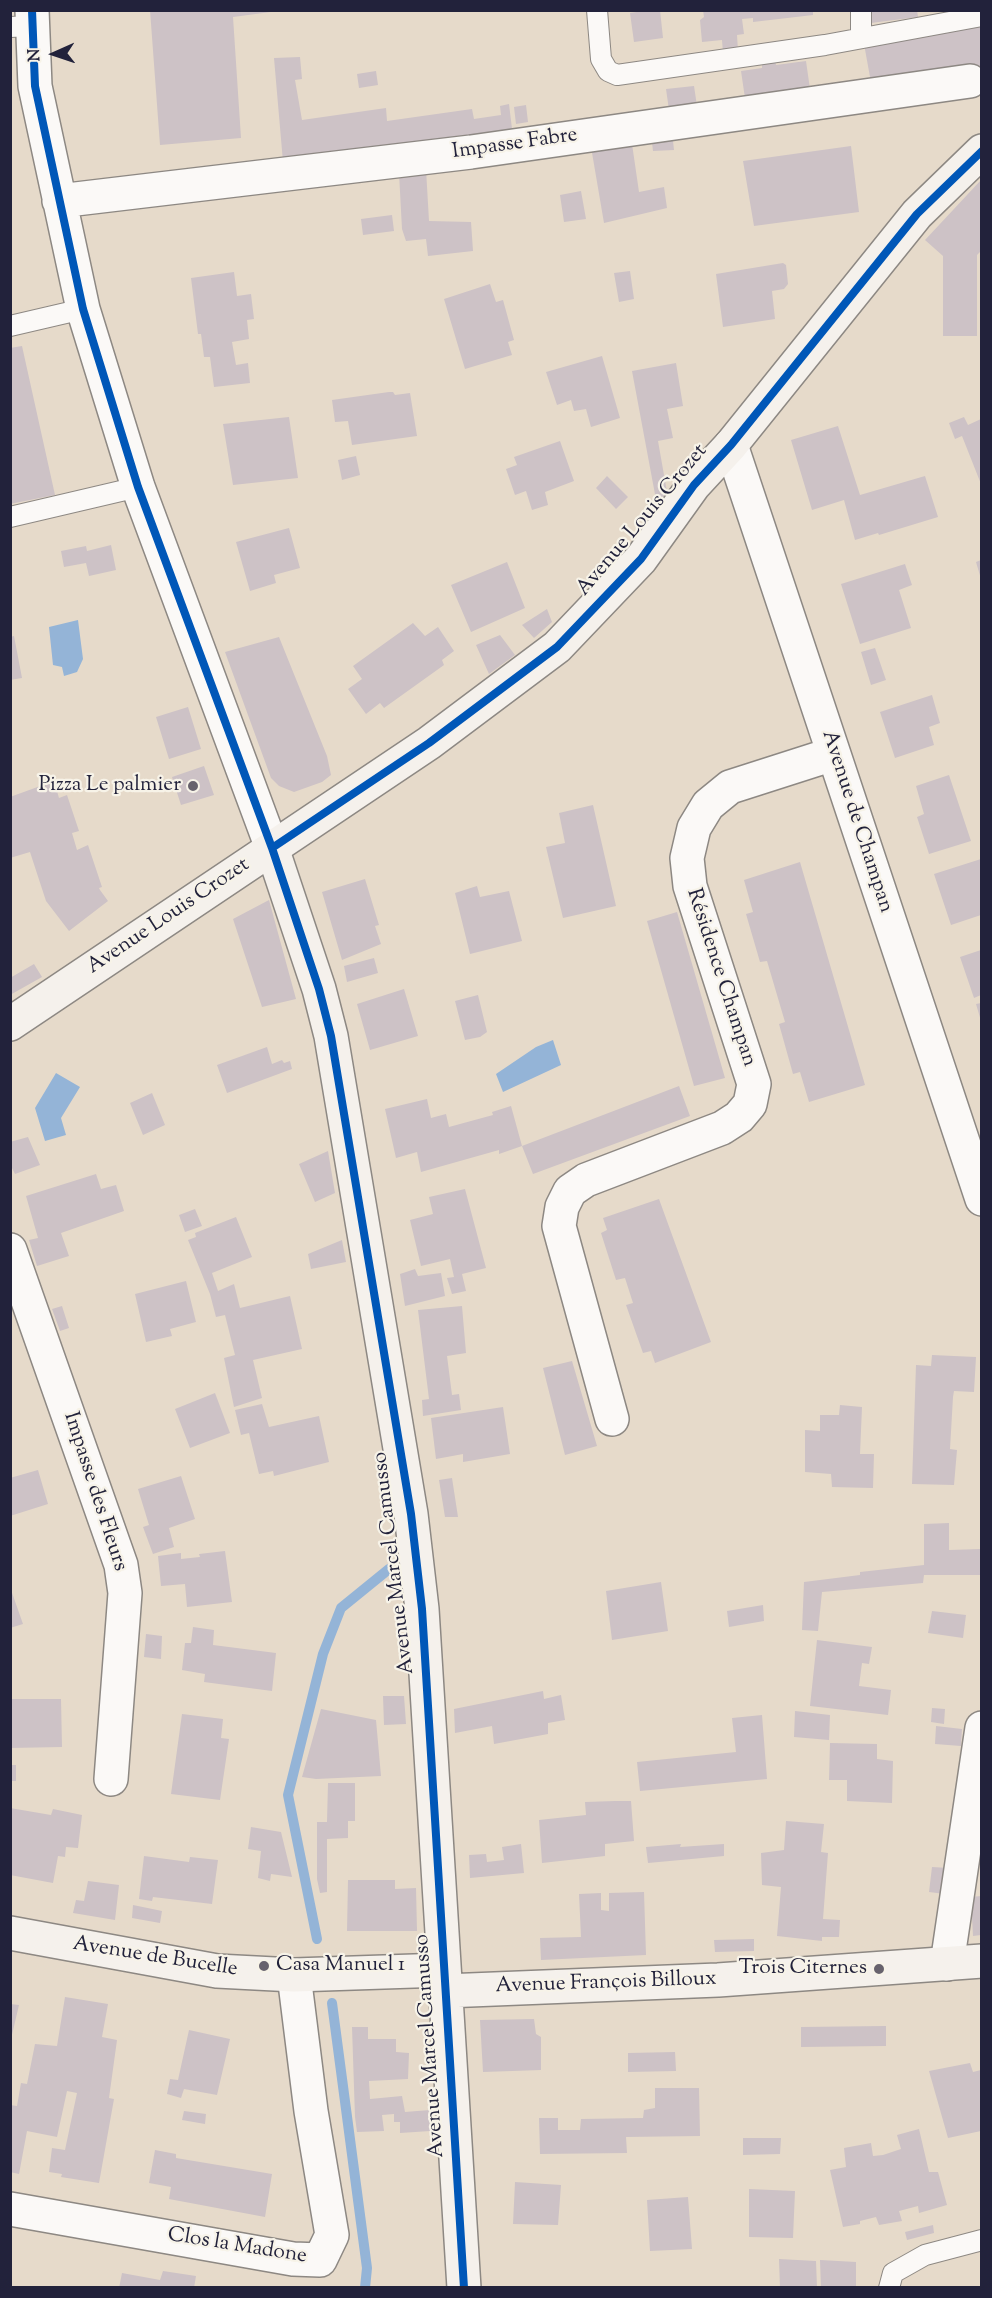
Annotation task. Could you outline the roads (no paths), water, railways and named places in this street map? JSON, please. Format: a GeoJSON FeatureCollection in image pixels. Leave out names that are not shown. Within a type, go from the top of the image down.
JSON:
{"type":"FeatureCollection","features":[{"type":"Feature","properties":{"kind":"street"},"geometry":{"type":"LineString","coordinates":[[25,21],[35,86],[82,309],[138,487],[272,848]]}},
{"type":"Feature","properties":{"kind":"street","name":"Impasse Fabre"},"geometry":{"type":"LineString","coordinates":[[59,201],[471,152],[970,81]]}},
{"type":"Feature","properties":{"kind":"street","name":"Avenue Louis Crozet"},"geometry":{"type":"LineString","coordinates":[[10,1024],[429,743],[556,647],[641,559],[694,485],[731,445],[917,214],[981,152]]}},
{"type":"Feature","properties":{"kind":"street","name":"Avenue de Champan"},"geometry":{"type":"LineString","coordinates":[[731,445],[981,1199]]}},
{"type":"Feature","properties":{"kind":"street","name":"Résidence Champan"},"geometry":{"type":"LineString","coordinates":[[612,1419],[559,1226],[562,1207],[570,1191],[586,1180],[722,1128],[739,1117],[750,1104],[754,1084],[690,886],[687,858],[694,828],[708,805],[730,787],[833,754]]}},
{"type":"Feature","properties":{"kind":"street","name":"Avenue Marcel Camusso"},"geometry":{"type":"LineString","coordinates":[[272,848],[332,1035],[411,1514],[422,1609],[464,2288]]}},
{"type":"Feature","properties":{"kind":"street","name":"Impasse des Fleurs"},"geometry":{"type":"LineString","coordinates":[[10,1250],[121,1565],[125,1593],[111,1779]]}},
{"type":"Feature","properties":{"kind":"street"},"geometry":{"type":"LineString","coordinates":[[947,1964],[981,1728]]}},
{"type":"Feature","properties":{"kind":"street","name":"Avenue de Bucelle"},"geometry":{"type":"LineString","coordinates":[[10,1933],[217,1971],[444,1980]]}},
{"type":"Feature","properties":{"kind":"street","name":"Avenue François Billoux"},"geometry":{"type":"LineString","coordinates":[[444,1980],[718,1980],[981,1961]]}},
{"type":"Feature","properties":{"kind":"street","name":"Clos la Madone"},"geometry":{"type":"LineString","coordinates":[[10,2209],[293,2259],[320,2260],[332,2235],[311,2111],[294,1975]]}},
{"type":"Feature","properties":{"kind":"lane"},"geometry":{"type":"LineString","coordinates":[[597,10],[601,59],[608,71],[617,75],[861,38],[981,16]]}},
{"type":"Feature","properties":{"kind":"lane"},"geometry":{"type":"LineString","coordinates":[[861,10],[861,38]]}},
{"type":"Feature","properties":{"kind":"lane"},"geometry":{"type":"LineString","coordinates":[[10,326],[82,309]]}},
{"type":"Feature","properties":{"kind":"lane"},"geometry":{"type":"LineString","coordinates":[[10,517],[138,487]]}},
{"type":"Feature","properties":{"kind":"lane"},"geometry":{"type":"LineString","coordinates":[[889,2288],[893,2273],[925,2255],[981,2240]]}},
{"type":"Feature","properties":{"kind":"water"},"geometry":{"type":"Polygon","coordinates":[[[78,620],[83,659],[77,672],[64,676],[62,667],[53,665],[49,627],[78,620]]]}},
{"type":"Feature","properties":{"kind":"water"},"geometry":{"type":"Polygon","coordinates":[[[553,1040],[561,1065],[503,1092],[496,1074],[536,1047],[553,1040]]]}},
{"type":"Feature","properties":{"kind":"water"},"geometry":{"type":"Polygon","coordinates":[[[56,1073],[80,1087],[61,1118],[66,1135],[45,1141],[35,1108],[56,1073]]]}},
{"type":"Feature","properties":{"kind":"waterway"},"geometry":{"type":"LineString","coordinates":[[317,1939],[288,1795],[323,1654],[341,1608],[389,1569]]}},
{"type":"Feature","properties":{"kind":"waterway"},"geometry":{"type":"LineString","coordinates":[[332,2003],[367,2268],[365,2288]]}},
{"type":"Feature","properties":{"kind":"place","name":"Pizza Le palmier"},"geometry":{"type":"Point","coordinates":[193,786]}},
{"type":"Feature","properties":{"kind":"place","name":"Casa Manuel 1"},"geometry":{"type":"Point","coordinates":[264,1966]}},
{"type":"Feature","properties":{"kind":"place","name":"Trois Citernes"},"geometry":{"type":"Point","coordinates":[879,1969]}}]}
